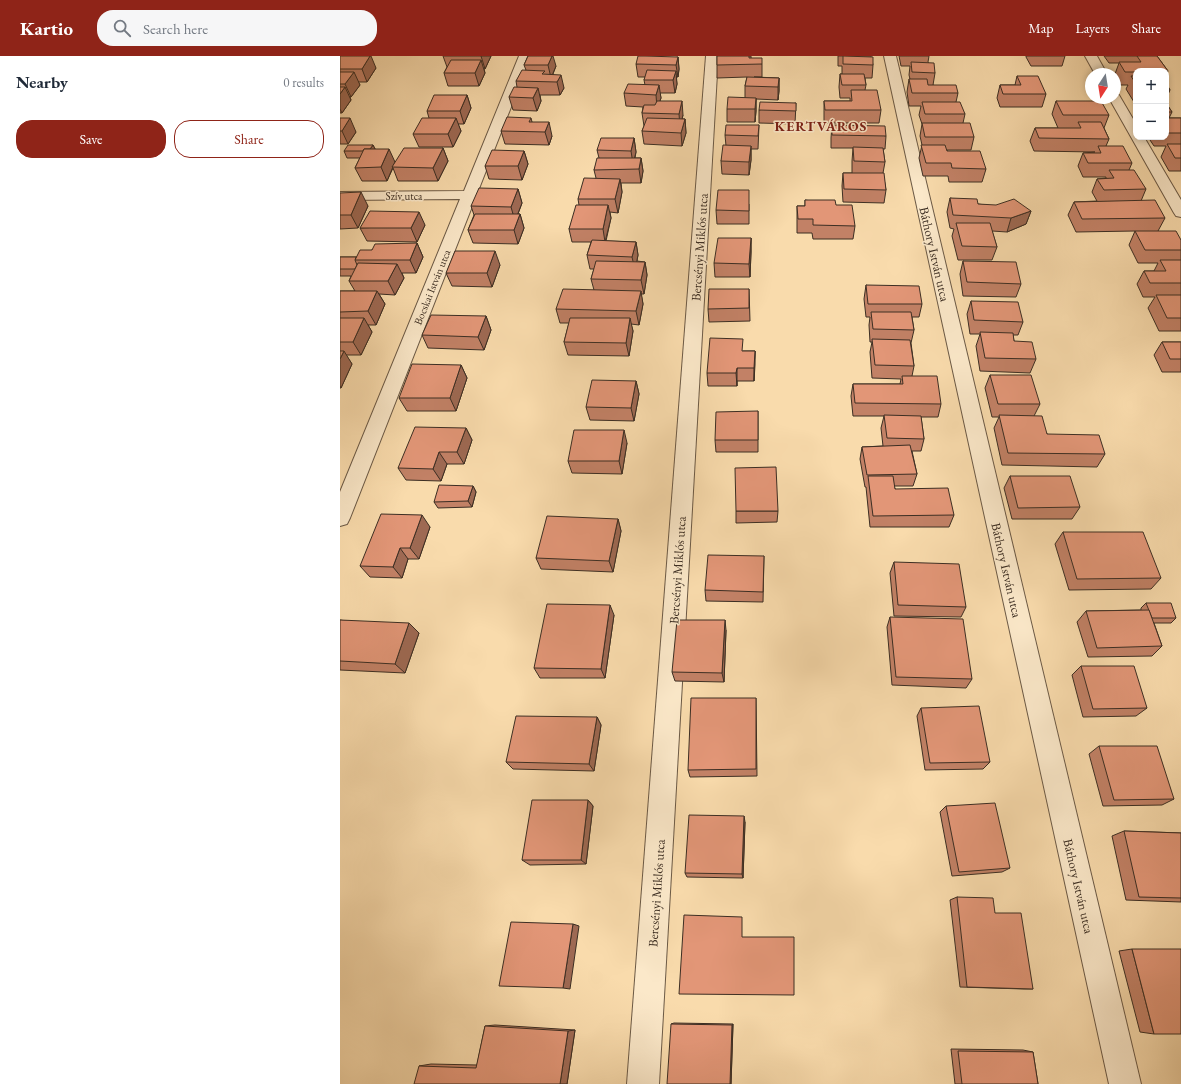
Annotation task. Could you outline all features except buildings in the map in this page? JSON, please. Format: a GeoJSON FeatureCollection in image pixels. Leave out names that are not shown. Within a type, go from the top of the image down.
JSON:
{"type":"FeatureCollection","features":[{"type":"Feature","properties":{"kind":"street","name":"Bocskai István utca"},"geometry":{"type":"LineString","coordinates":[[340,518],[468,195],[525,56]]}},
{"type":"Feature","properties":{"kind":"street","name":"Bercsényi Miklós utca"},"geometry":{"type":"LineString","coordinates":[[643,1084],[712,56]]}},
{"type":"Feature","properties":{"kind":"street","name":"Báthory István utca"},"geometry":{"type":"LineString","coordinates":[[890,56],[1125,1084]]}},
{"type":"Feature","properties":{"kind":"street"},"geometry":{"type":"LineString","coordinates":[[1091,56],[1098,68]]}},
{"type":"Feature","properties":{"kind":"street"},"geometry":{"type":"LineString","coordinates":[[1118,104],[1133,129]]}},
{"type":"Feature","properties":{"kind":"street"},"geometry":{"type":"LineString","coordinates":[[1139,140],[1181,214]]}},
{"type":"Feature","properties":{"kind":"street","name":"Szív utca"},"geometry":{"type":"LineString","coordinates":[[340,196],[468,195]]}},
{"type":"Feature","properties":{"kind":"district","name":"KERTVÁROS"},"geometry":{"type":"Point","coordinates":[821,126]}}]}
